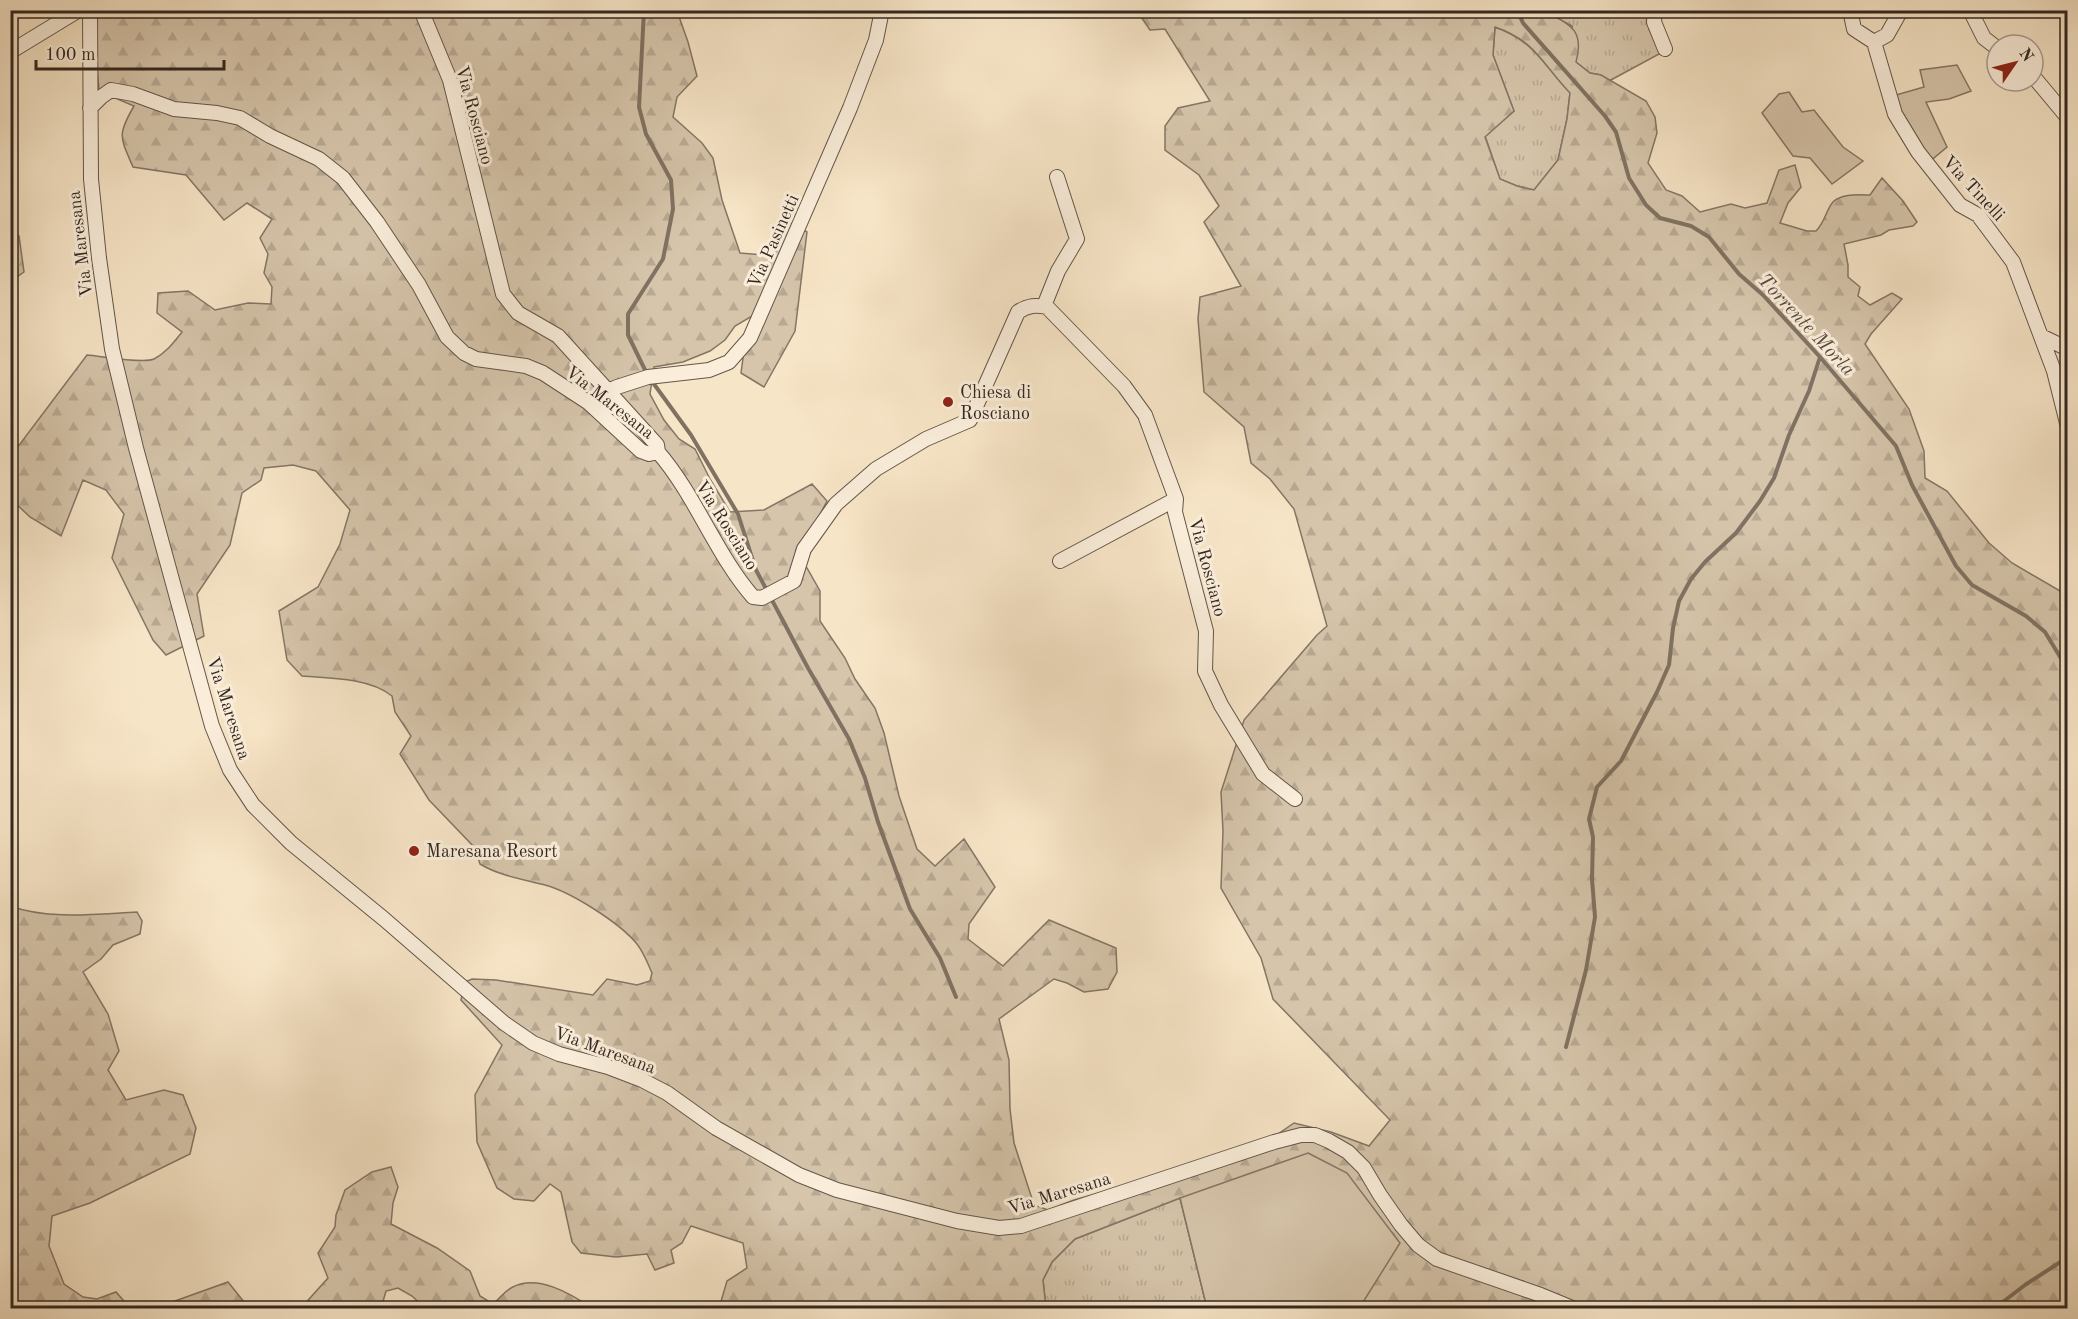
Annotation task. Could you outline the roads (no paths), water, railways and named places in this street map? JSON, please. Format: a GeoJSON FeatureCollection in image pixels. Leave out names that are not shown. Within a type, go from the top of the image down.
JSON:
{"type":"FeatureCollection","features":[{"type":"Feature","properties":{"kind":"street"},"geometry":{"type":"LineString","coordinates":[[10,52],[79,10]]}},
{"type":"Feature","properties":{"kind":"street","name":"Via Maresana"},"geometry":{"type":"LineString","coordinates":[[90,10],[91,179],[112,349],[136,448],[212,726],[230,770],[253,805],[291,843],[384,919],[504,1023],[533,1043],[559,1054],[608,1067],[642,1080],[667,1093],[716,1128],[799,1175],[837,1190],[957,1221],[999,1228],[1021,1226],[1274,1142],[1300,1135],[1316,1135],[1348,1152],[1364,1168],[1401,1226],[1418,1245],[1437,1259],[1538,1293],[1572,1308]]}},
{"type":"Feature","properties":{"kind":"street","name":"Via Rosciano"},"geometry":{"type":"LineString","coordinates":[[421,10],[450,80],[503,294],[518,313],[558,336],[657,445],[658,452],[690,498],[739,581],[753,597],[762,598],[794,581],[804,549],[836,504],[876,469],[926,439],[970,420],[1018,312],[1026,307],[1037,305],[1047,307],[1124,386],[1145,415],[1176,499],[1175,512],[1206,631],[1206,671],[1221,705],[1263,774],[1294,799]]}},
{"type":"Feature","properties":{"kind":"street","name":"Via Pasinetti"},"geometry":{"type":"LineString","coordinates":[[608,391],[648,377],[709,370],[729,363],[750,338],[850,108],[876,40],[882,10]]}},
{"type":"Feature","properties":{"kind":"street"},"geometry":{"type":"LineString","coordinates":[[1655,10],[1654,22],[1665,49]]}},
{"type":"Feature","properties":{"kind":"street"},"geometry":{"type":"LineString","coordinates":[[1850,10],[1854,29],[1874,42],[1887,35],[1901,10]]}},
{"type":"Feature","properties":{"kind":"street"},"geometry":{"type":"LineString","coordinates":[[1970,10],[1985,39]]}},
{"type":"Feature","properties":{"kind":"street","name":"Via Tinelli"},"geometry":{"type":"LineString","coordinates":[[1874,42],[1895,114],[1918,152],[1960,205],[1978,215],[2013,262],[2054,371],[2067,427]]}},
{"type":"Feature","properties":{"kind":"street","name":"Via Maresana"},"geometry":{"type":"LineString","coordinates":[[90,108],[111,90],[133,94],[174,109],[217,112],[240,118],[270,136],[319,159],[343,178],[377,222],[419,285],[447,337],[464,353],[476,359],[526,366],[543,373],[589,403],[641,451],[649,454],[658,452]]}},
{"type":"Feature","properties":{"kind":"street"},"geometry":{"type":"LineString","coordinates":[[2045,91],[2067,118]]}},
{"type":"Feature","properties":{"kind":"street"},"geometry":{"type":"LineString","coordinates":[[1044,306],[1058,271],[1077,239],[1057,177]]}},
{"type":"Feature","properties":{"kind":"street"},"geometry":{"type":"LineString","coordinates":[[2041,336],[2067,349]]}},
{"type":"Feature","properties":{"kind":"street"},"geometry":{"type":"LineString","coordinates":[[1060,561],[1176,499]]}},
{"type":"Feature","properties":{"kind":"waterway"},"geometry":{"type":"LineString","coordinates":[[644,10],[639,107],[646,134],[671,180],[673,209],[663,259],[628,314],[628,335],[647,374]]}},
{"type":"Feature","properties":{"kind":"waterway","name":"Torrente Morla"},"geometry":{"type":"LineString","coordinates":[[1517,10],[1523,23],[1605,116],[1616,132],[1629,178],[1646,205],[1660,218],[1691,226],[1709,237],[1739,274],[1763,295],[1820,357],[1896,446],[1912,485],[1956,566],[1972,585],[2026,616],[2045,632],[2068,670]]}},
{"type":"Feature","properties":{"kind":"waterway"},"geometry":{"type":"LineString","coordinates":[[1566,1047],[1586,970],[1595,917],[1592,879],[1593,837],[1589,819],[1597,787],[1621,761],[1657,692],[1669,665],[1679,601],[1691,579],[1705,562],[1736,533],[1774,478],[1820,357]]}},
{"type":"Feature","properties":{"kind":"waterway"},"geometry":{"type":"LineString","coordinates":[[651,380],[691,435],[738,514],[756,570],[849,739],[865,778],[878,822],[910,909],[940,958],[956,997]]}},
{"type":"Feature","properties":{"kind":"waterway"},"geometry":{"type":"LineString","coordinates":[[1995,1308],[2068,1257]]}},
{"type":"Feature","properties":{"kind":"place","name":"Chiesa di Rosciano"},"geometry":{"type":"Point","coordinates":[948,402]}},
{"type":"Feature","properties":{"kind":"place","name":"Maresana Resort"},"geometry":{"type":"Point","coordinates":[414,851]}}]}
